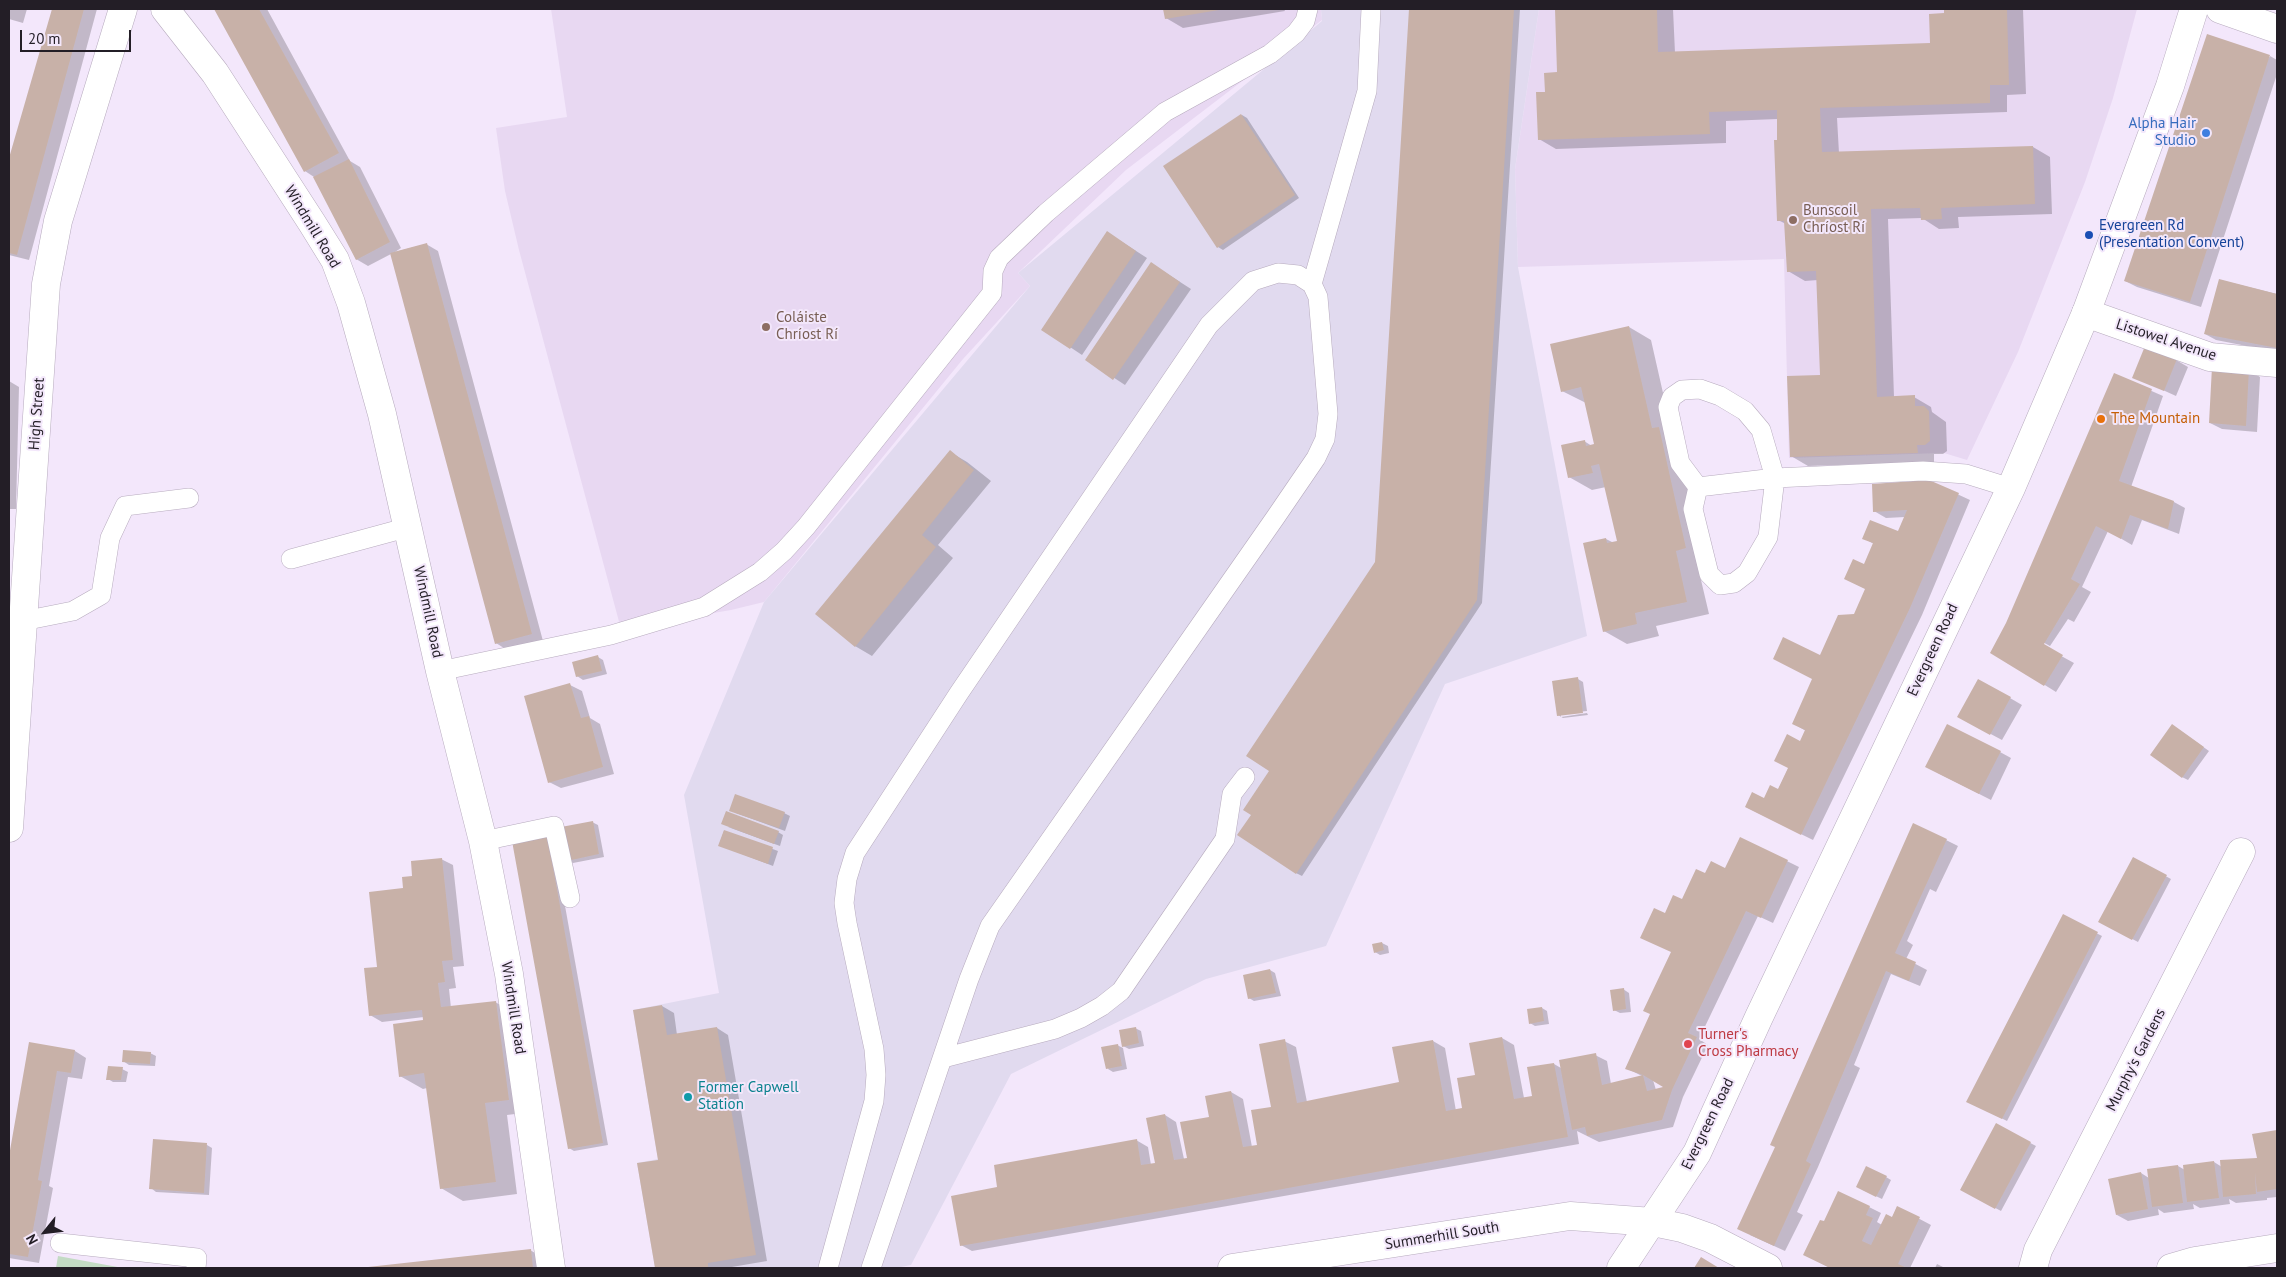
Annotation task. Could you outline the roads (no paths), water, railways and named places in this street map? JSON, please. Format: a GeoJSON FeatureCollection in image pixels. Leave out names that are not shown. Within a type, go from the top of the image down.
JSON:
{"type":"FeatureCollection","features":[{"type":"Feature","properties":{"kind":"street","name":"High Street"},"geometry":{"type":"LineString","coordinates":[[9,828],[47,276],[58,221],[122,9]]}},
{"type":"Feature","properties":{"kind":"street","name":"Windmill Road"},"geometry":{"type":"LineString","coordinates":[[166,9],[215,73],[335,260],[351,303],[382,414],[440,671],[483,841],[509,974],[551,1268]]}},
{"type":"Feature","properties":{"kind":"street","name":"Evergreen Road"},"geometry":{"type":"LineString","coordinates":[[1621,1268],[1697,1153],[1759,1017],[2010,488],[2086,313],[2170,86],[2194,9]]}},
{"type":"Feature","properties":{"kind":"street"},"geometry":{"type":"LineString","coordinates":[[2220,9],[2277,29]]}},
{"type":"Feature","properties":{"kind":"street","name":"Listowel Avenue"},"geometry":{"type":"LineString","coordinates":[[2086,313],[2210,357],[2277,363]]}},
{"type":"Feature","properties":{"kind":"street","name":"Murphy's Gardens"},"geometry":{"type":"LineString","coordinates":[[2033,1268],[2038,1250],[2241,852]]}},
{"type":"Feature","properties":{"kind":"street","name":"Summerhill South"},"geometry":{"type":"LineString","coordinates":[[1232,1268],[1570,1216],[1653,1222],[1682,1228],[1710,1238],[1768,1268]]}},
{"type":"Feature","properties":{"kind":"street"},"geometry":{"type":"LineString","coordinates":[[2171,1268],[2195,1261],[2277,1248]]}},
{"type":"Feature","properties":{"kind":"lane"},"geometry":{"type":"LineString","coordinates":[[440,671],[611,635],[704,607],[760,572],[784,551],[806,527],[992,293],[993,271],[999,258],[1046,213],[1149,124],[1191,97],[1232,77],[1270,54],[1296,33],[1305,21],[1308,9]]}},
{"type":"Feature","properties":{"kind":"lane"},"geometry":{"type":"LineString","coordinates":[[1312,284],[1367,91],[1371,9]]}},
{"type":"Feature","properties":{"kind":"lane"},"geometry":{"type":"LineString","coordinates":[[828,1268],[874,1101],[876,1075],[874,1049],[844,902],[847,879],[855,853],[964,685],[1209,324],[1253,281],[1278,273],[1298,275],[1312,284],[1318,297],[1328,414],[1325,439],[1316,458],[1275,518],[990,926],[979,952],[872,1268]]}},
{"type":"Feature","properties":{"kind":"lane"},"geometry":{"type":"LineString","coordinates":[[1700,389],[1713,393],[1745,411],[1761,430],[1775,478],[1768,538],[1747,573],[1734,583],[1720,585],[1709,574],[1693,509],[1698,487],[1680,463],[1668,407],[1672,397],[1682,390],[1700,389]]}},
{"type":"Feature","properties":{"kind":"lane"},"geometry":{"type":"LineString","coordinates":[[1698,487],[1775,478],[1923,471],[1966,474],[2010,488]]}},
{"type":"Feature","properties":{"kind":"lane"},"geometry":{"type":"LineString","coordinates":[[23,621],[73,611],[101,596],[110,538],[125,506],[189,498]]}},
{"type":"Feature","properties":{"kind":"lane"},"geometry":{"type":"LineString","coordinates":[[291,559],[409,527]]}},
{"type":"Feature","properties":{"kind":"lane"},"geometry":{"type":"LineString","coordinates":[[943,1058],[1055,1028],[1081,1018],[1102,1006],[1121,991],[1225,840],[1232,794],[1244,777]]}},
{"type":"Feature","properties":{"kind":"lane"},"geometry":{"type":"LineString","coordinates":[[483,841],[554,826],[570,898]]}},
{"type":"Feature","properties":{"kind":"lane"},"geometry":{"type":"LineString","coordinates":[[60,1243],[197,1258],[196,1268]]}},
{"type":"Feature","properties":{"kind":"place","name":"Alpha Hair Studio"},"geometry":{"type":"Point","coordinates":[2206,133]}},
{"type":"Feature","properties":{"kind":"place","name":"Bunscoil Chríost Rí"},"geometry":{"type":"Point","coordinates":[1793,220]}},
{"type":"Feature","properties":{"kind":"place","name":"Evergreen Rd (Presentation Convent)"},"geometry":{"type":"Point","coordinates":[2089,235]}},
{"type":"Feature","properties":{"kind":"place","name":"Coláiste Chríost Rí"},"geometry":{"type":"Point","coordinates":[766,327]}},
{"type":"Feature","properties":{"kind":"place","name":"The Mountain"},"geometry":{"type":"Point","coordinates":[2101,419]}},
{"type":"Feature","properties":{"kind":"place","name":"Turner's Cross Pharmacy"},"geometry":{"type":"Point","coordinates":[1688,1044]}},
{"type":"Feature","properties":{"kind":"place","name":"Former Capwell Station"},"geometry":{"type":"Point","coordinates":[688,1097]}}]}
